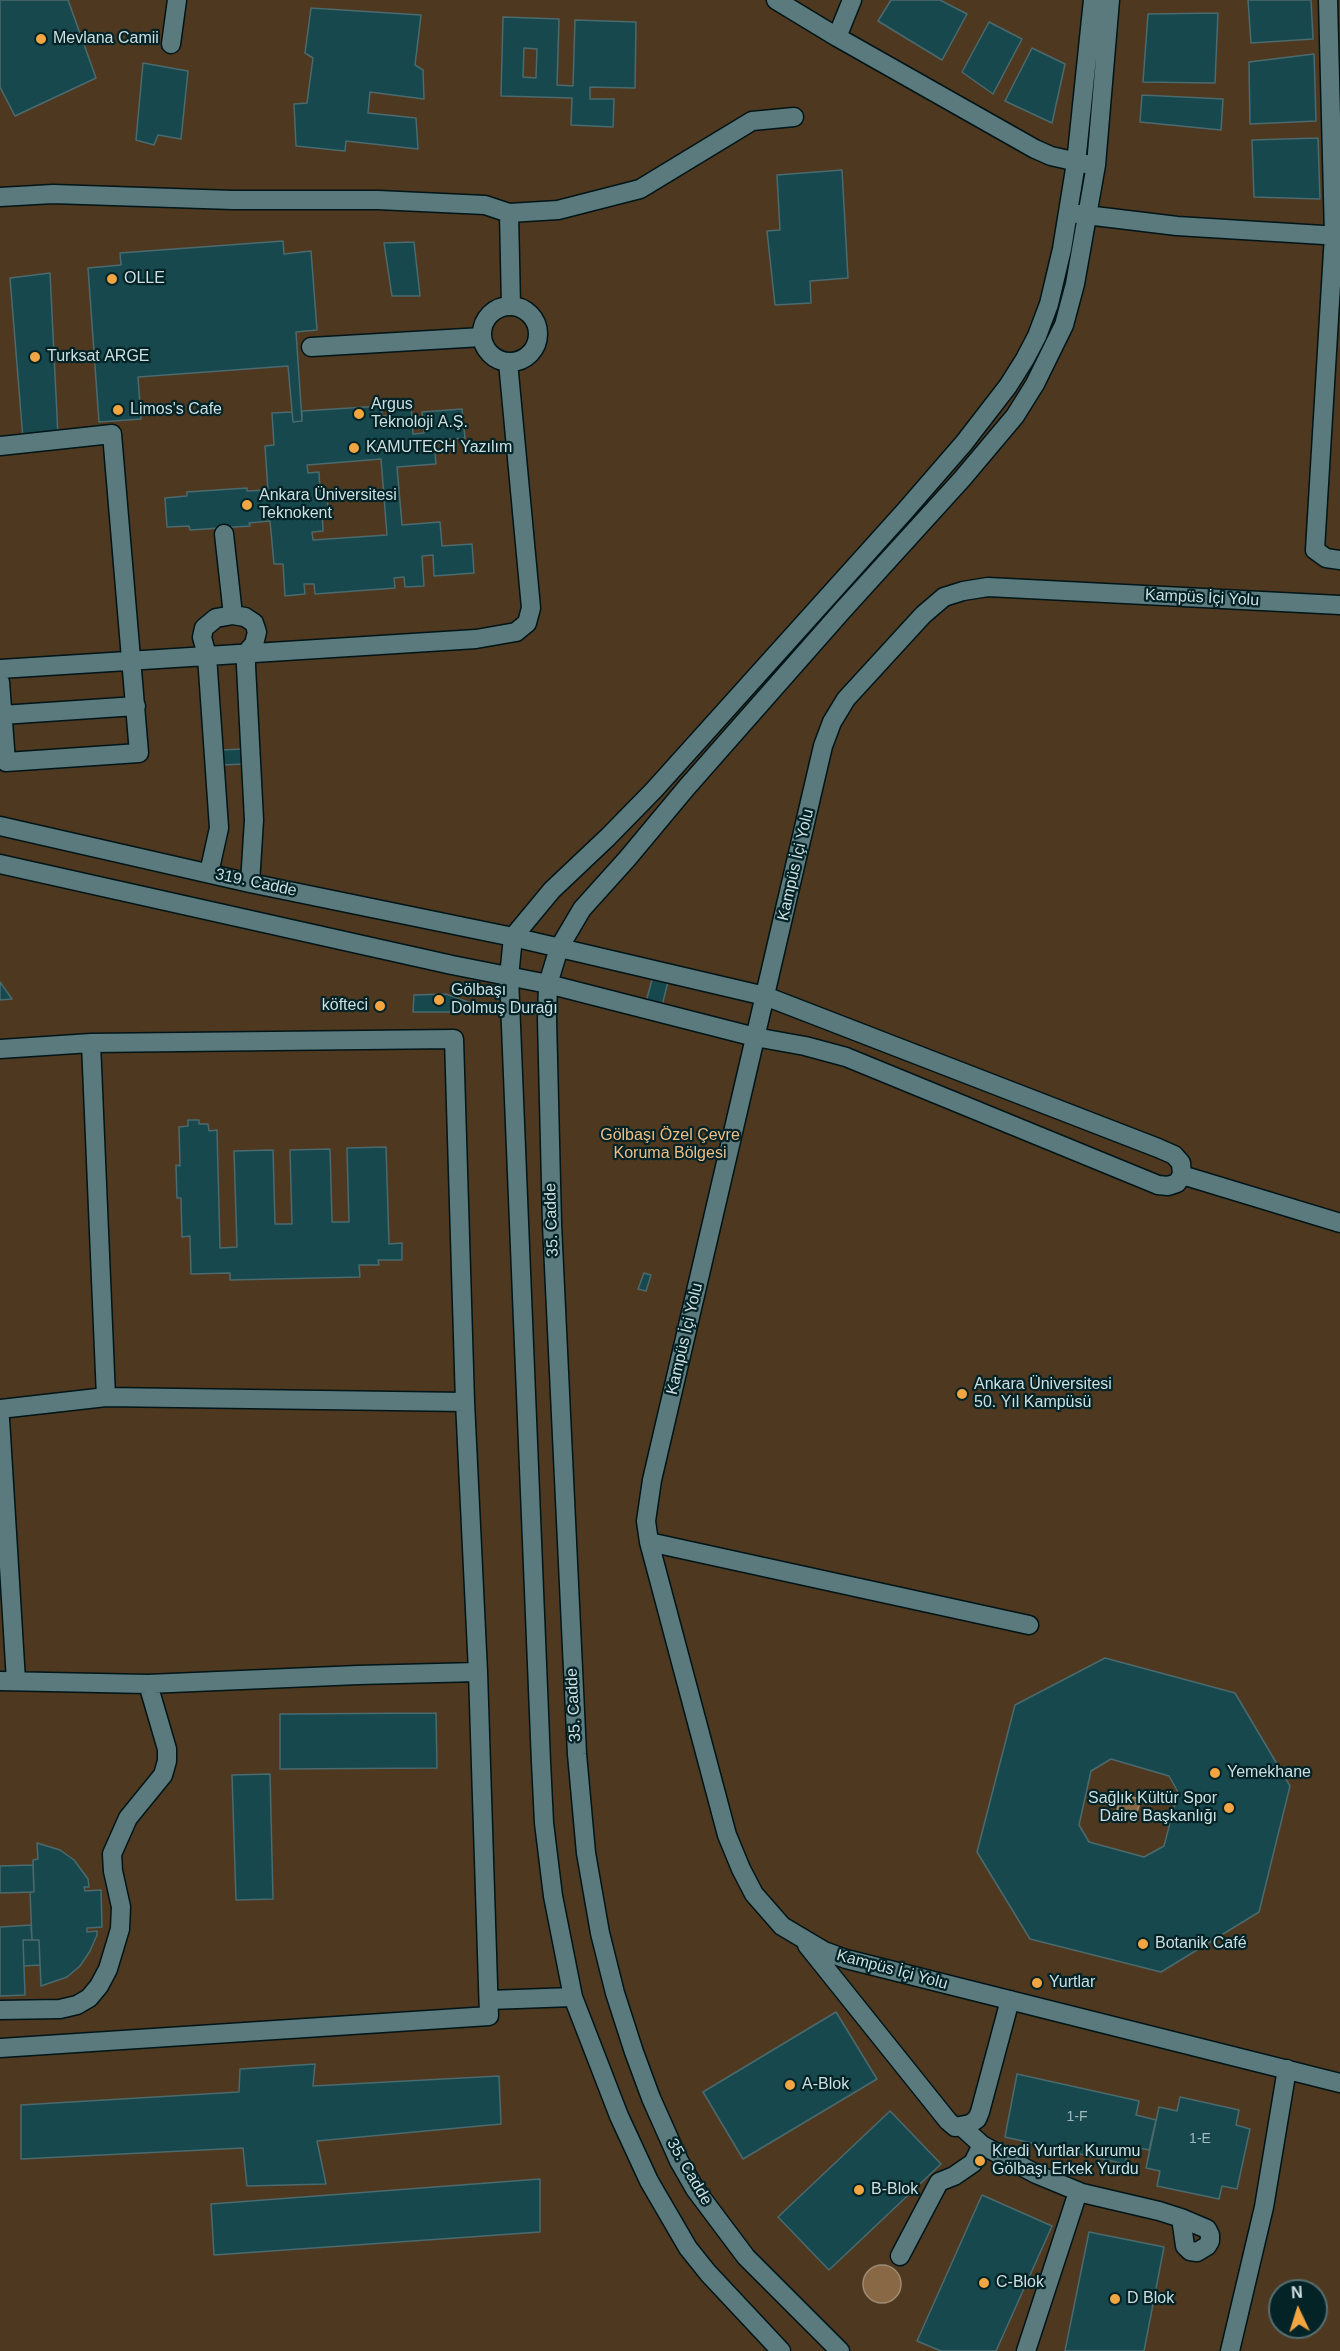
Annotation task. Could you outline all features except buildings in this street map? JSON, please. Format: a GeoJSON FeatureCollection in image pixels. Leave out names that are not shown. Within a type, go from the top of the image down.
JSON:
{"type":"FeatureCollection","features":[{"type":"Feature","properties":{"kind":"street"},"geometry":{"type":"LineString","coordinates":[[171,44],[177,0]]}},
{"type":"Feature","properties":{"kind":"street"},"geometry":{"type":"LineString","coordinates":[[776,0],[837,37],[1035,148],[1051,156],[1076,163],[1096,165]]}},
{"type":"Feature","properties":{"kind":"street"},"geometry":{"type":"LineString","coordinates":[[837,37],[852,0]]}},
{"type":"Feature","properties":{"kind":"street"},"geometry":{"type":"LineString","coordinates":[[513,937],[552,890],[654,790],[964,443],[1008,386],[1037,336],[1049,304],[1062,249],[1076,163],[1093,0]]}},
{"type":"Feature","properties":{"kind":"street","name":"35. Cadde"},"geometry":{"type":"LineString","coordinates":[[840,2351],[746,2257],[719,2222],[685,2170],[651,2098],[634,2052],[615,1993],[600,1933],[586,1853],[577,1754],[552,1224],[548,984],[559,948],[582,909],[687,787],[962,479],[1015,416],[1035,384],[1064,325],[1075,284],[1096,165],[1110,0]]}},
{"type":"Feature","properties":{"kind":"street"},"geometry":{"type":"LineString","coordinates":[[1328,0],[1337,236],[1315,550],[1326,558],[1340,560]]}},
{"type":"Feature","properties":{"kind":"street"},"geometry":{"type":"LineString","coordinates":[[0,197],[53,194],[233,200],[378,200],[485,205],[509,213],[558,210],[640,189],[752,121],[794,117]]}},
{"type":"Feature","properties":{"kind":"street"},"geometry":{"type":"LineString","coordinates":[[1067,211],[1087,216],[1177,226],[1337,236]]}},
{"type":"Feature","properties":{"kind":"street"},"geometry":{"type":"LineString","coordinates":[[509,213],[511,306]]}},
{"type":"Feature","properties":{"kind":"street"},"geometry":{"type":"LineString","coordinates":[[511,306],[520,308],[534,319],[538,336],[532,352],[525,358],[508,362],[491,354],[482,338],[483,328],[493,312],[502,307],[511,306]]}},
{"type":"Feature","properties":{"kind":"street"},"geometry":{"type":"LineString","coordinates":[[311,346],[482,338]]}},
{"type":"Feature","properties":{"kind":"street"},"geometry":{"type":"LineString","coordinates":[[0,669],[492,638],[516,632],[527,623],[531,608],[508,362]]}},
{"type":"Feature","properties":{"kind":"street"},"geometry":{"type":"LineString","coordinates":[[0,446],[112,434],[133,660],[139,753],[6,762],[0,682]]}},
{"type":"Feature","properties":{"kind":"street"},"geometry":{"type":"LineString","coordinates":[[224,534],[233,615]]}},
{"type":"Feature","properties":{"kind":"street","name":"Kampüs İçi Yolu"},"geometry":{"type":"LineString","coordinates":[[1340,605],[988,587],[963,591],[944,597],[923,615],[846,699],[832,722],[823,746],[652,1480],[646,1521],[649,1542],[728,1835],[754,1894],[782,1926],[824,1951],[846,1959],[1340,2083]]}},
{"type":"Feature","properties":{"kind":"street"},"geometry":{"type":"LineString","coordinates":[[209,873],[219,828],[207,656],[202,637],[204,628],[216,618],[233,615],[245,617],[254,623],[257,632],[255,644],[246,653],[254,820],[250,883]]}},
{"type":"Feature","properties":{"kind":"street"},"geometry":{"type":"LineString","coordinates":[[2,715],[136,706]]}},
{"type":"Feature","properties":{"kind":"street","name":"319. Cadde"},"geometry":{"type":"LineString","coordinates":[[0,825],[250,883],[513,937],[765,996],[1158,1148],[1174,1155],[1181,1163],[1182,1175]]}},
{"type":"Feature","properties":{"kind":"street"},"geometry":{"type":"LineString","coordinates":[[0,864],[548,984],[755,1036],[805,1046],[846,1057],[1158,1185],[1168,1186],[1177,1183],[1182,1175],[1340,1223]]}},
{"type":"Feature","properties":{"kind":"street","name":"35. Cadde"},"geometry":{"type":"LineString","coordinates":[[513,937],[509,977],[544,1823],[552,1896],[573,1997],[619,2116],[649,2181],[688,2248],[708,2273],[782,2351]]}},
{"type":"Feature","properties":{"kind":"street"},"geometry":{"type":"LineString","coordinates":[[0,1049],[91,1043],[454,1039],[465,1402],[478,1672],[489,2000],[489,2016],[0,2048]]}},
{"type":"Feature","properties":{"kind":"street"},"geometry":{"type":"LineString","coordinates":[[91,1043],[106,1396]]}},
{"type":"Feature","properties":{"kind":"street"},"geometry":{"type":"LineString","coordinates":[[0,1409],[106,1396],[465,1402]]}},
{"type":"Feature","properties":{"kind":"street"},"geometry":{"type":"LineString","coordinates":[[0,1419],[8,1681],[148,1684],[478,1672]]}},
{"type":"Feature","properties":{"kind":"street"},"geometry":{"type":"LineString","coordinates":[[649,1542],[1029,1625]]}},
{"type":"Feature","properties":{"kind":"street"},"geometry":{"type":"LineString","coordinates":[[0,2010],[60,2008],[77,2005],[89,1998],[108,1969],[120,1929],[121,1907],[113,1871],[112,1854],[128,1818],[163,1774],[167,1761],[167,1749],[148,1684]]}},
{"type":"Feature","properties":{"kind":"street"},"geometry":{"type":"LineString","coordinates":[[802,1939],[948,2121],[956,2127],[977,2120],[1010,2000]]}},
{"type":"Feature","properties":{"kind":"street"},"geometry":{"type":"LineString","coordinates":[[489,2000],[573,1997]]}},
{"type":"Feature","properties":{"kind":"street"},"geometry":{"type":"LineString","coordinates":[[1230,2351],[1264,2207],[1287,2070]]}},
{"type":"Feature","properties":{"kind":"street"},"geometry":{"type":"LineString","coordinates":[[961,2126],[982,2145],[1036,2174],[1078,2192],[1181,2218]]}},
{"type":"Feature","properties":{"kind":"street"},"geometry":{"type":"LineString","coordinates":[[900,2256],[939,2182],[954,2176],[973,2163],[982,2145]]}},
{"type":"Feature","properties":{"kind":"street"},"geometry":{"type":"LineString","coordinates":[[1026,2351],[1078,2192]]}},
{"type":"Feature","properties":{"kind":"green space","name":"Gölbaşı Özel Çevre Koruma Bölgesi"},"geometry":{"type":"Polygon","coordinates":[[[0,0],[1340,0],[1340,2351],[0,2351],[0,0]]]}},
{"type":"Feature","properties":{"kind":"shaded area"},"geometry":{"type":"Polygon","coordinates":[[[1121,1795],[1141,1799],[1135,1819],[1116,1814],[1121,1795]]]}},
{"type":"Feature","properties":{"kind":"shaded area"},"geometry":{"type":"Polygon","coordinates":[[[882,2265],[896,2270],[901,2284],[896,2298],[882,2303],[868,2298],[863,2284],[868,2270],[882,2265]]]}},
{"type":"Feature","properties":{"kind":"place","name":"Mevlana Camii"},"geometry":{"type":"Point","coordinates":[41,39]}},
{"type":"Feature","properties":{"kind":"place","name":"OLLE"},"geometry":{"type":"Point","coordinates":[112,279]}},
{"type":"Feature","properties":{"kind":"place","name":"Turksat ARGE"},"geometry":{"type":"Point","coordinates":[35,357]}},
{"type":"Feature","properties":{"kind":"place","name":"Limos's Cafe"},"geometry":{"type":"Point","coordinates":[118,410]}},
{"type":"Feature","properties":{"kind":"place","name":"Argus Teknoloji A.Ş."},"geometry":{"type":"Point","coordinates":[359,414]}},
{"type":"Feature","properties":{"kind":"place","name":"KAMUTECH Yazılım"},"geometry":{"type":"Point","coordinates":[354,448]}},
{"type":"Feature","properties":{"kind":"place","name":"Ankara Üniversitesi Teknokent"},"geometry":{"type":"Point","coordinates":[247,505]}},
{"type":"Feature","properties":{"kind":"place","name":"Gölbaşı Dolmuş Durağı"},"geometry":{"type":"Point","coordinates":[439,1000]}},
{"type":"Feature","properties":{"kind":"place","name":"köfteci"},"geometry":{"type":"Point","coordinates":[380,1006]}},
{"type":"Feature","properties":{"kind":"place","name":"Ankara Üniversitesi 50. Yıl Kampüsü"},"geometry":{"type":"Point","coordinates":[962,1394]}},
{"type":"Feature","properties":{"kind":"place","name":"Yemekhane"},"geometry":{"type":"Point","coordinates":[1215,1773]}},
{"type":"Feature","properties":{"kind":"place","name":"Sağlık Kültür Spor Daire Başkanlığı"},"geometry":{"type":"Point","coordinates":[1229,1808]}},
{"type":"Feature","properties":{"kind":"place","name":"Botanik Café"},"geometry":{"type":"Point","coordinates":[1143,1944]}},
{"type":"Feature","properties":{"kind":"place","name":"Yurtlar"},"geometry":{"type":"Point","coordinates":[1037,1983]}},
{"type":"Feature","properties":{"kind":"place","name":"A-Blok"},"geometry":{"type":"Point","coordinates":[790,2085]}},
{"type":"Feature","properties":{"kind":"place","name":"Kredi Yurtlar Kurumu Gölbaşı Erkek Yurdu"},"geometry":{"type":"Point","coordinates":[980,2161]}},
{"type":"Feature","properties":{"kind":"place","name":"B-Blok"},"geometry":{"type":"Point","coordinates":[859,2190]}},
{"type":"Feature","properties":{"kind":"place","name":"C-Blok"},"geometry":{"type":"Point","coordinates":[984,2283]}},
{"type":"Feature","properties":{"kind":"place","name":"D Blok"},"geometry":{"type":"Point","coordinates":[1115,2299]}}]}
